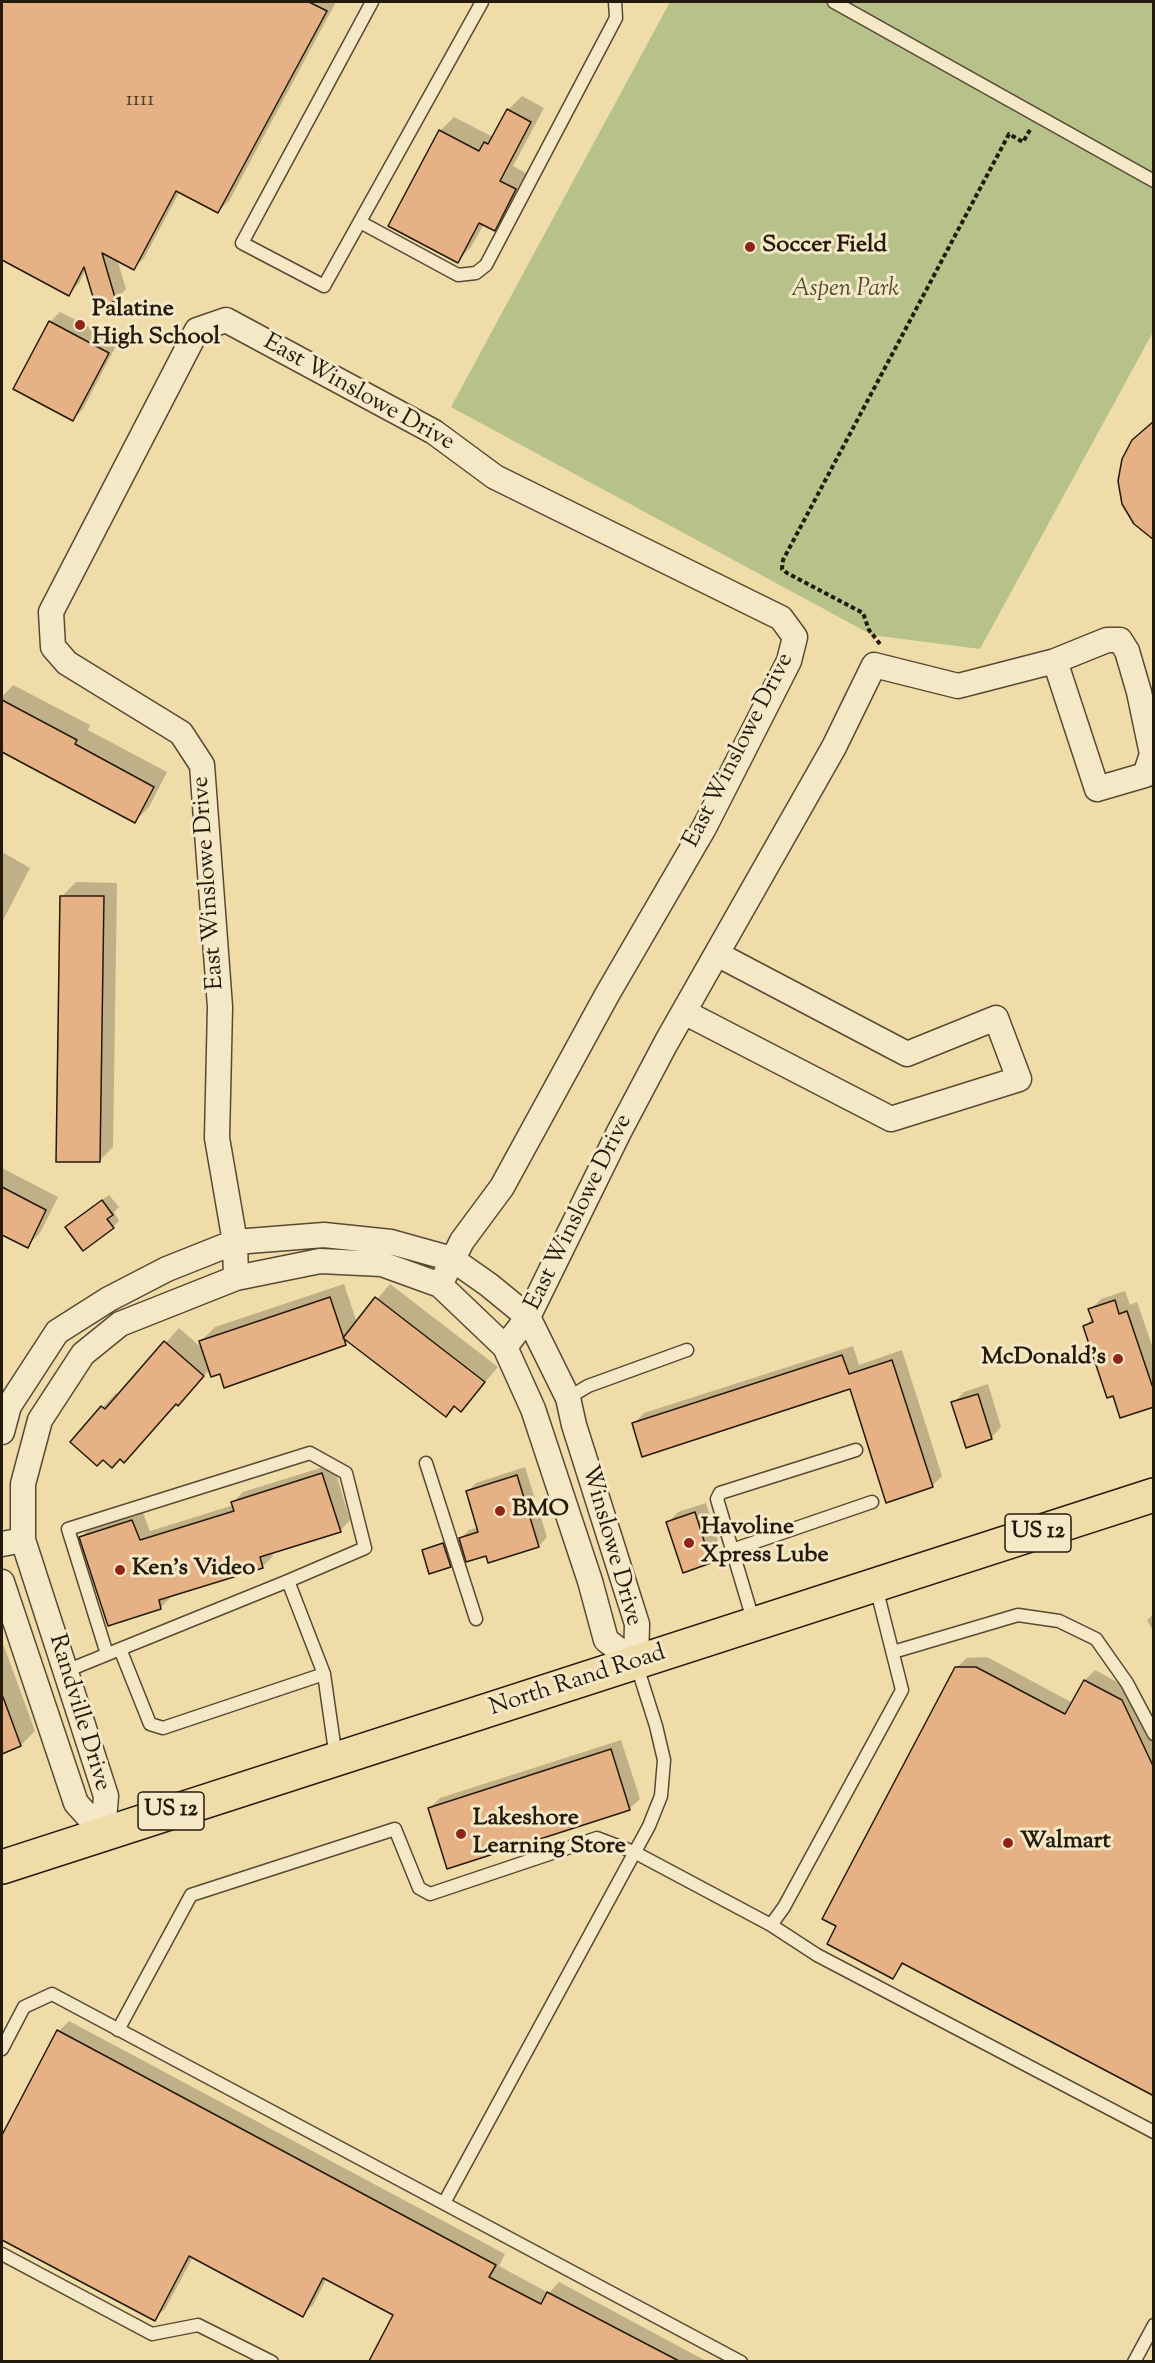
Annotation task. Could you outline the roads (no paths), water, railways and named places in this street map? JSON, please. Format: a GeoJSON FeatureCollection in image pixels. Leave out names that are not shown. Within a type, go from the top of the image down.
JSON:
{"type":"FeatureCollection","features":[{"type":"Feature","properties":{"kind":"main road","name":"North Rand Road"},"geometry":{"type":"LineString","coordinates":[[2,1867],[1154,1495]]}},
{"type":"Feature","properties":{"kind":"street","name":"East Winslowe Drive"},"geometry":{"type":"LineString","coordinates":[[236,1278],[234,1242],[217,1138],[220,1007],[202,765],[181,733],[67,663],[53,647],[51,612],[197,330],[226,320],[434,432],[495,477],[781,618],[795,637],[789,661],[704,828],[608,993],[502,1187],[452,1259],[440,1285]]}},
{"type":"Feature","properties":{"kind":"street"},"geometry":{"type":"LineString","coordinates":[[1107,640],[1120,640],[1127,651],[1139,692],[1152,754],[1145,775],[1097,789],[1055,661],[1107,640]]}},
{"type":"Feature","properties":{"kind":"street","name":"East Winslowe Drive"},"geometry":{"type":"LineString","coordinates":[[504,1347],[528,1317],[619,1132],[834,747],[874,665],[958,686],[1055,661]]}},
{"type":"Feature","properties":{"kind":"street"},"geometry":{"type":"LineString","coordinates":[[684,1012],[891,1119],[1019,1079],[996,1018],[907,1054],[717,954]]}},
{"type":"Feature","properties":{"kind":"street","name":"Winslowe Drive"},"geometry":{"type":"LineString","coordinates":[[2,1431],[9,1406],[57,1332],[109,1299],[167,1269],[234,1242],[324,1235],[391,1242],[452,1259],[528,1317],[568,1398],[574,1425],[637,1624],[636,1663]]}},
{"type":"Feature","properties":{"kind":"street","name":"Winslowe Drive"},"geometry":{"type":"LineString","coordinates":[[83,1354],[120,1324],[236,1278],[320,1261],[382,1264],[440,1285],[504,1347],[533,1409],[590,1581],[606,1640],[636,1663]]}},
{"type":"Feature","properties":{"kind":"street","name":"Randville Drive"},"geometry":{"type":"LineString","coordinates":[[83,1354],[40,1420],[23,1484],[12,1542],[66,1671],[106,1796],[103,1833]]}},
{"type":"Feature","properties":{"kind":"street","name":"Randville Drive"},"geometry":{"type":"LineString","coordinates":[[2,1581],[76,1803],[103,1833]]}},
{"type":"Feature","properties":{"kind":"lane"},"geometry":{"type":"LineString","coordinates":[[372,2],[242,243],[324,286],[482,2]]}},
{"type":"Feature","properties":{"kind":"lane"},"geometry":{"type":"LineString","coordinates":[[360,222],[458,275],[476,273],[486,265],[616,18],[615,2]]}},
{"type":"Feature","properties":{"kind":"lane"},"geometry":{"type":"LineString","coordinates":[[834,2],[1154,181]]}},
{"type":"Feature","properties":{"kind":"lane"},"geometry":{"type":"LineString","coordinates":[[568,1398],[588,1386],[687,1350]]}},
{"type":"Feature","properties":{"kind":"lane"},"geometry":{"type":"LineString","coordinates":[[754,1625],[717,1499],[720,1493],[856,1450]]}},
{"type":"Feature","properties":{"kind":"lane"},"geometry":{"type":"LineString","coordinates":[[66,1671],[108,1654],[120,1649],[288,1581],[365,1548],[346,1473],[309,1453],[68,1529],[108,1654]]}},
{"type":"Feature","properties":{"kind":"lane"},"geometry":{"type":"LineString","coordinates":[[426,1463],[476,1619]]}},
{"type":"Feature","properties":{"kind":"lane"},"geometry":{"type":"LineString","coordinates":[[732,1550],[872,1502]]}},
{"type":"Feature","properties":{"kind":"lane"},"geometry":{"type":"LineString","coordinates":[[288,1581],[324,1674],[336,1759]]}},
{"type":"Feature","properties":{"kind":"lane"},"geometry":{"type":"LineString","coordinates":[[771,1926],[784,1907],[902,1690],[875,1585]]}},
{"type":"Feature","properties":{"kind":"lane"},"geometry":{"type":"LineString","coordinates":[[893,1652],[1018,1615],[1059,1622],[1096,1639],[1127,1683],[1154,1734]]}},
{"type":"Feature","properties":{"kind":"lane"},"geometry":{"type":"LineString","coordinates":[[120,1649],[150,1725],[163,1728],[324,1674]]}},
{"type":"Feature","properties":{"kind":"lane"},"geometry":{"type":"LineString","coordinates":[[444,2203],[649,1826],[661,1796],[664,1760],[636,1663]]}},
{"type":"Feature","properties":{"kind":"lane"},"geometry":{"type":"LineString","coordinates":[[118,2030],[191,1895],[396,1829],[419,1888],[430,1894],[597,1838],[634,1852],[771,1926],[817,1955],[1154,2132]]}},
{"type":"Feature","properties":{"kind":"lane"},"geometry":{"type":"LineString","coordinates":[[2,2049],[24,2007],[52,1994],[741,2361]]}},
{"type":"Feature","properties":{"kind":"lane"},"geometry":{"type":"LineString","coordinates":[[2,2254],[152,2334],[198,2325],[272,2361]]}},
{"type":"Feature","properties":{"kind":"lane"},"geometry":{"type":"LineString","coordinates":[[1134,2361],[1154,2325]]}},
{"type":"Feature","properties":{"kind":"place","name":"Soccer Field"},"geometry":{"type":"Point","coordinates":[750,247]}},
{"type":"Feature","properties":{"kind":"place","name":"Palatine High School"},"geometry":{"type":"Point","coordinates":[80,325]}},
{"type":"Feature","properties":{"kind":"place","name":"McDonald's"},"geometry":{"type":"Point","coordinates":[1118,1359]}},
{"type":"Feature","properties":{"kind":"place","name":"BMO"},"geometry":{"type":"Point","coordinates":[500,1511]}},
{"type":"Feature","properties":{"kind":"place","name":"Havoline Xpress Lube"},"geometry":{"type":"Point","coordinates":[689,1543]}},
{"type":"Feature","properties":{"kind":"place","name":"Ken's Video"},"geometry":{"type":"Point","coordinates":[120,1570]}},
{"type":"Feature","properties":{"kind":"place","name":"Lakeshore Learning Store"},"geometry":{"type":"Point","coordinates":[461,1834]}},
{"type":"Feature","properties":{"kind":"place","name":"Walmart"},"geometry":{"type":"Point","coordinates":[1008,1843]}},
{"type":"Feature","properties":{"kind":"park label","name":"Aspen Park"},"geometry":{"type":"Point","coordinates":[845,291]}}]}
